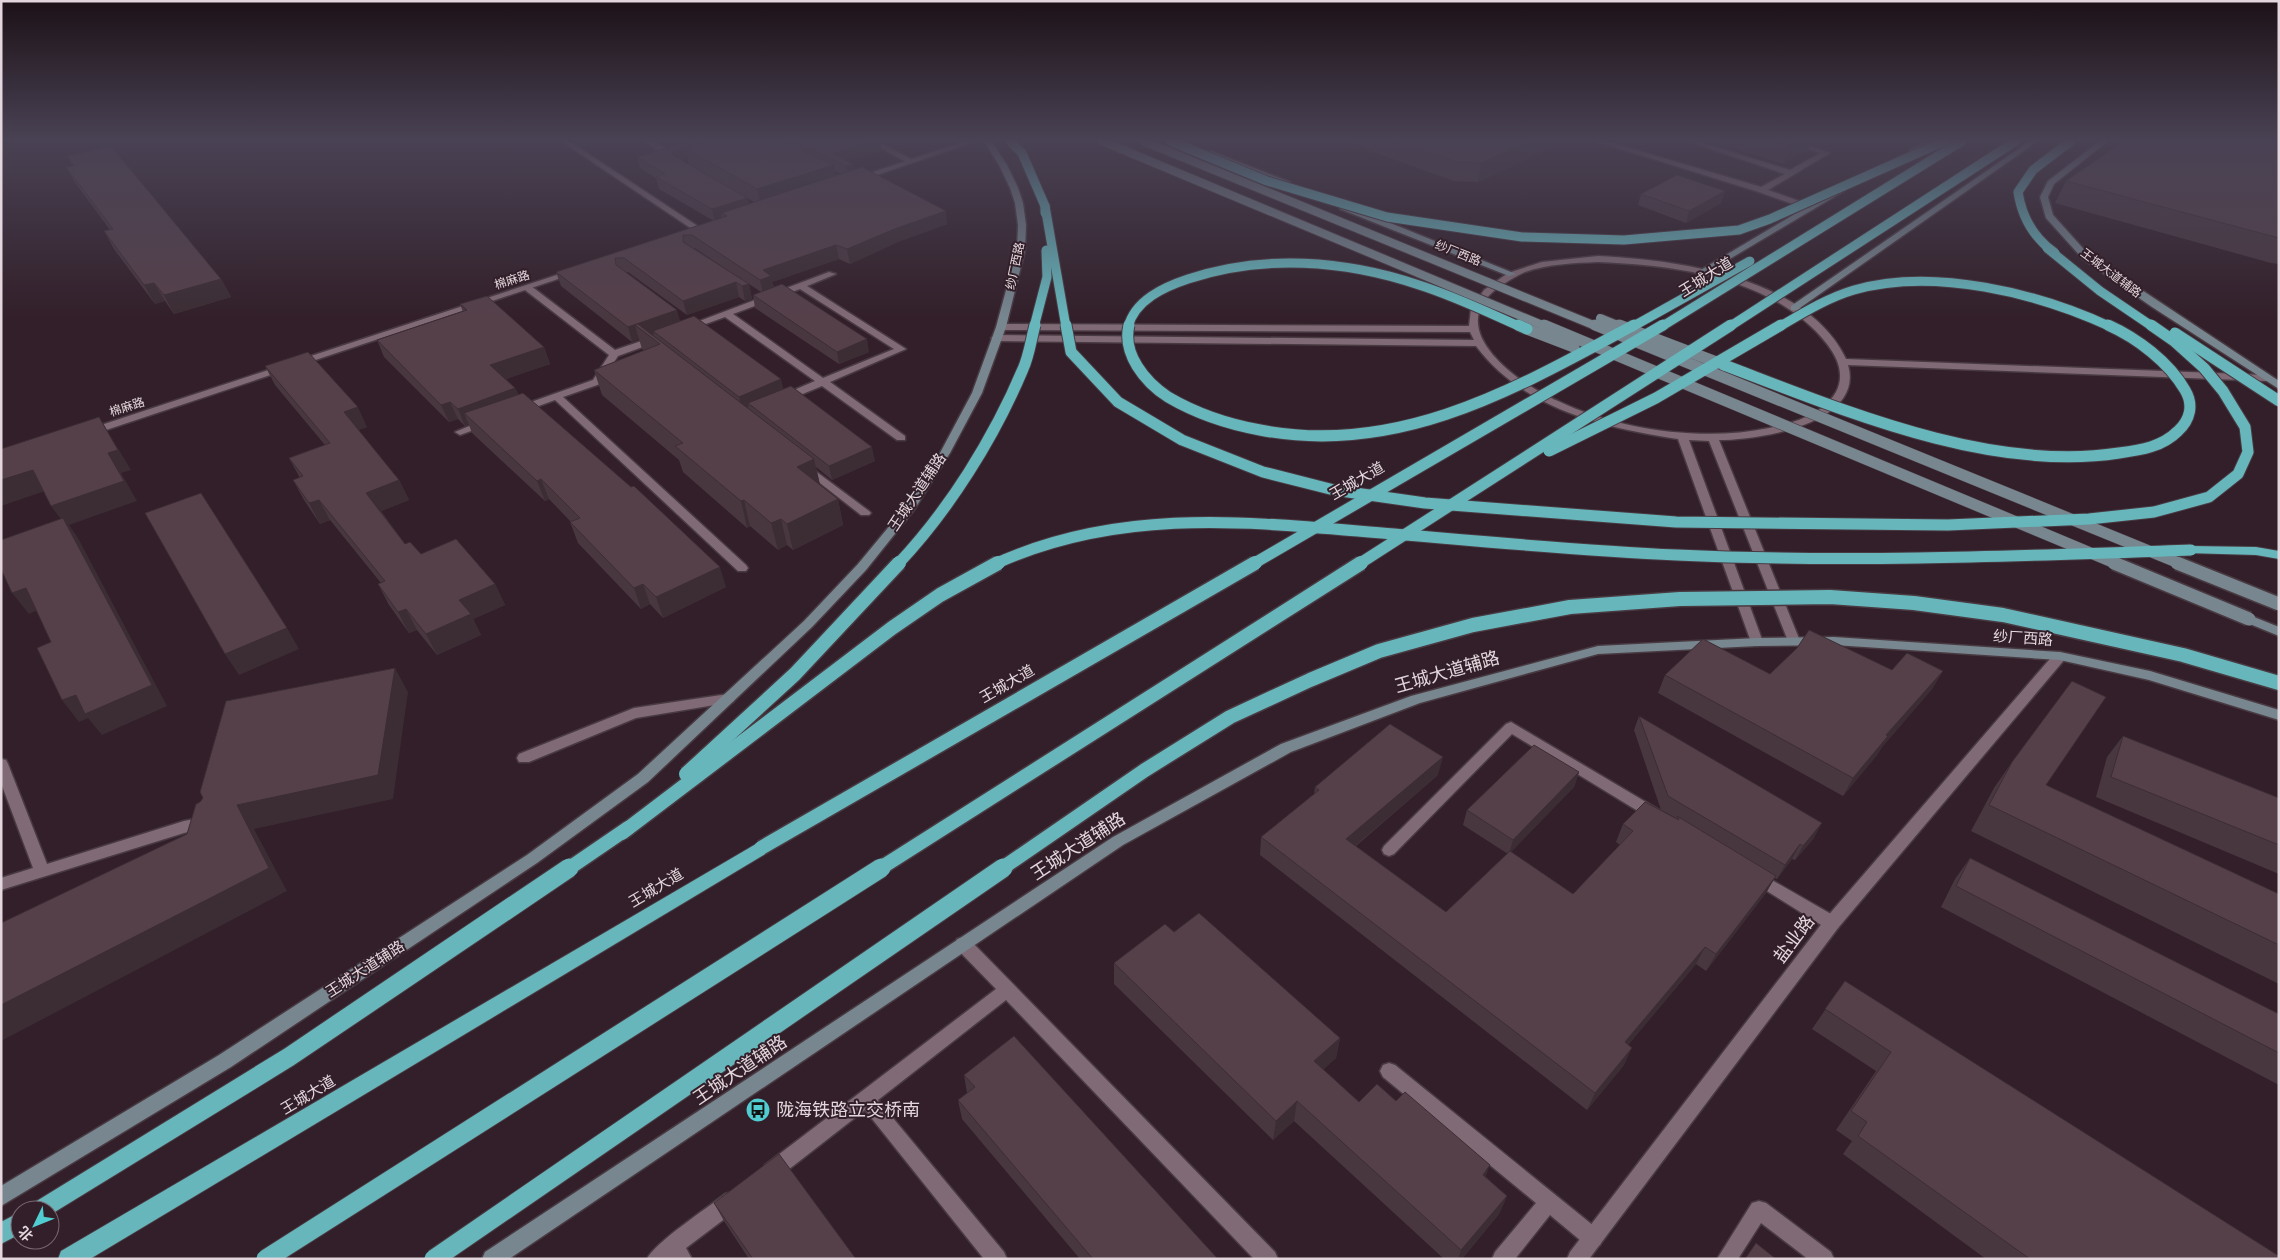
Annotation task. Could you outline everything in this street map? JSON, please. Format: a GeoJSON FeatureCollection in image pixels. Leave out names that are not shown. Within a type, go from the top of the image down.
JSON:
{"type":"FeatureCollection","features":[{"type":"Feature","properties":{"kind":"highway"},"geometry":{"type":"LineString","coordinates":[[1042,200],[1072,352],[1118,402],[1191,443],[1263,472],[1334,490],[1425,502],[1676,522],[1948,525],[2099,518],[2154,512],[2209,497],[2238,474],[2248,452],[2245,427],[2223,392],[2204,368],[2174,341],[2100,291],[2047,248],[2023,218],[2020,200]]}},
{"type":"Feature","properties":{"kind":"highway"},"geometry":{"type":"LineString","coordinates":[[1330,200],[1387,217],[1522,237],[1624,240],[1739,230],[1770,219],[1813,200]]}},
{"type":"Feature","properties":{"kind":"highway"},"geometry":{"type":"LineString","coordinates":[[1527,329],[1406,280],[1366,270],[1322,264],[1265,262],[1222,268],[1199,274],[1153,293],[1141,304],[1132,318],[1127,332],[1133,361],[1157,390],[1172,400],[1209,418],[1255,430],[1296,436],[1355,436],[1395,428],[1488,400],[1654,316],[1858,200]]}},
{"type":"Feature","properties":{"kind":"highway","name":"王城大道"},"geometry":{"type":"LineString","coordinates":[[69,1259],[760,848],[1623,350],[1866,200]]}},
{"type":"Feature","properties":{"kind":"highway"},"geometry":{"type":"LineString","coordinates":[[266,1259],[1505,472],[1925,200]]}},
{"type":"Feature","properties":{"kind":"highway"},"geometry":{"type":"LineString","coordinates":[[622,833],[795,674],[914,547],[961,486],[1024,368],[1047,277],[1045,206]]}},
{"type":"Feature","properties":{"kind":"highway"},"geometry":{"type":"LineString","coordinates":[[2047,248],[2279,401]]}},
{"type":"Feature","properties":{"kind":"highway"},"geometry":{"type":"LineString","coordinates":[[1505,472],[1591,432],[1661,396],[1783,325],[1847,291],[1874,285],[1907,282],[1979,286],[2019,294],[2053,303],[2106,324],[2140,343],[2165,364],[2188,393],[2189,414],[2177,434],[2152,448],[2120,456],[2074,458],[2018,453],[1950,440],[1888,424],[1724,365]]}},
{"type":"Feature","properties":{"kind":"highway"},"geometry":{"type":"LineString","coordinates":[[56,1200],[289,1057],[622,833],[898,622],[967,576],[1021,552],[1082,534],[1126,525],[1239,521],[1677,556],[1924,558],[2191,550],[2256,551],[2279,554]]}},
{"type":"Feature","properties":{"kind":"highway"},"geometry":{"type":"LineString","coordinates":[[434,1259],[1145,770],[1230,717],[1379,651],[1472,625],[1570,607],[1680,599],[1830,597],[1914,603],[2003,615],[2183,654],[2279,683]]}},
{"type":"Feature","properties":{"kind":"main road","name":"纱厂西路"},"geometry":{"type":"LineString","coordinates":[[998,332],[1021,250],[1022,225],[1019,200]]}},
{"type":"Feature","properties":{"kind":"main road"},"geometry":{"type":"LineString","coordinates":[[1243,200],[2279,632]]}},
{"type":"Feature","properties":{"kind":"main road"},"geometry":{"type":"LineString","coordinates":[[1288,200],[2279,604]]}},
{"type":"Feature","properties":{"kind":"main road","name":"纱厂西路"},"geometry":{"type":"LineString","coordinates":[[1327,200],[1512,274]]}},
{"type":"Feature","properties":{"kind":"main road"},"geometry":{"type":"LineString","coordinates":[[1702,271],[1825,200]]}},
{"type":"Feature","properties":{"kind":"main road"},"geometry":{"type":"LineString","coordinates":[[1794,308],[1950,200]]}},
{"type":"Feature","properties":{"kind":"main road","name":"王城大道辅路"},"geometry":{"type":"LineString","coordinates":[[2045,200],[2049,216],[2086,257],[2155,305],[2267,378]]}},
{"type":"Feature","properties":{"kind":"main road"},"geometry":{"type":"LineString","coordinates":[[1313,210],[1724,365]]}},
{"type":"Feature","properties":{"kind":"main road"},"geometry":{"type":"LineString","coordinates":[[1527,329],[1940,491]]}},
{"type":"Feature","properties":{"kind":"main road","name":"王城大道辅路"},"geometry":{"type":"LineString","coordinates":[[1,1197],[225,1061],[532,859],[643,778],[808,624],[862,567],[910,508],[944,453],[977,393],[998,332]]}},
{"type":"Feature","properties":{"kind":"main road"},"geometry":{"type":"LineString","coordinates":[[2267,378],[2279,386]]}},
{"type":"Feature","properties":{"kind":"main road","name":"纱厂西路"},"geometry":{"type":"LineString","coordinates":[[1757,642],[1834,641],[2060,656],[2150,676],[2279,715]]}},
{"type":"Feature","properties":{"kind":"main road","name":"王城大道辅路"},"geometry":{"type":"LineString","coordinates":[[492,1259],[1118,841],[1286,748],[1416,699],[1598,650],[1757,642]]}},
{"type":"Feature","properties":{"kind":"street"},"geometry":{"type":"LineString","coordinates":[[654,200],[701,231]]}},
{"type":"Feature","properties":{"kind":"street"},"geometry":{"type":"LineString","coordinates":[[1788,200],[1810,208]]}},
{"type":"Feature","properties":{"kind":"street"},"geometry":{"type":"LineString","coordinates":[[1598,259],[1650,261],[1702,271],[1751,287],[1794,308],[1826,334],[1844,362],[1845,385],[1831,406],[1803,423],[1763,434],[1713,438],[1682,436],[1612,424],[1550,402],[1503,373],[1477,343],[1473,329],[1475,308],[1489,289],[1512,274],[1551,263],[1598,259]]}},
{"type":"Feature","properties":{"kind":"street","name":"棉麻路"},"geometry":{"type":"LineString","coordinates":[[77,437],[583,270]]}},
{"type":"Feature","properties":{"kind":"street"},"geometry":{"type":"LineString","coordinates":[[513,412],[597,382],[614,354],[650,345],[688,323],[726,313],[759,297],[801,286],[832,274]]}},
{"type":"Feature","properties":{"kind":"street"},"geometry":{"type":"LineString","coordinates":[[774,402],[901,349],[801,286]]}},
{"type":"Feature","properties":{"kind":"street"},"geometry":{"type":"LineString","coordinates":[[528,288],[614,354]]}},
{"type":"Feature","properties":{"kind":"street"},"geometry":{"type":"LineString","coordinates":[[726,313],[901,438]]}},
{"type":"Feature","properties":{"kind":"street"},"geometry":{"type":"LineString","coordinates":[[998,332],[1473,329]]}},
{"type":"Feature","properties":{"kind":"street"},"geometry":{"type":"LineString","coordinates":[[998,332],[1477,343]]}},
{"type":"Feature","properties":{"kind":"street"},"geometry":{"type":"LineString","coordinates":[[1844,362],[2267,378]]}},
{"type":"Feature","properties":{"kind":"street"},"geometry":{"type":"LineString","coordinates":[[556,396],[742,568]]}},
{"type":"Feature","properties":{"kind":"street"},"geometry":{"type":"LineString","coordinates":[[460,432],[495,419]]}},
{"type":"Feature","properties":{"kind":"street"},"geometry":{"type":"LineString","coordinates":[[1682,436],[1757,642]]}},
{"type":"Feature","properties":{"kind":"street"},"geometry":{"type":"LineString","coordinates":[[1713,438],[1794,641]]}},
{"type":"Feature","properties":{"kind":"street"},"geometry":{"type":"LineString","coordinates":[[795,458],[865,513]]}},
{"type":"Feature","properties":{"kind":"street","name":"盐业路"},"geometry":{"type":"LineString","coordinates":[[1577,1259],[1832,923],[2060,656]]}},
{"type":"Feature","properties":{"kind":"street"},"geometry":{"type":"LineString","coordinates":[[524,758],[634,713],[728,699]]}},
{"type":"Feature","properties":{"kind":"street"},"geometry":{"type":"LineString","coordinates":[[1390,850],[1511,727],[1671,825]]}},
{"type":"Feature","properties":{"kind":"street"},"geometry":{"type":"LineString","coordinates":[[1,764],[42,871]]}},
{"type":"Feature","properties":{"kind":"street"},"geometry":{"type":"LineString","coordinates":[[1,884],[184,827],[212,821]]}},
{"type":"Feature","properties":{"kind":"street"},"geometry":{"type":"LineString","coordinates":[[1747,871],[1832,923]]}},
{"type":"Feature","properties":{"kind":"street"},"geometry":{"type":"LineString","coordinates":[[963,944],[1268,1259]]}},
{"type":"Feature","properties":{"kind":"street"},"geometry":{"type":"LineString","coordinates":[[758,1181],[1007,990]]}},
{"type":"Feature","properties":{"kind":"street"},"geometry":{"type":"LineString","coordinates":[[1388,1071],[1593,1238]]}},
{"type":"Feature","properties":{"kind":"street"},"geometry":{"type":"LineString","coordinates":[[866,1098],[997,1259]]}},
{"type":"Feature","properties":{"kind":"street"},"geometry":{"type":"LineString","coordinates":[[657,1259],[678,1252],[743,1193]]}},
{"type":"Feature","properties":{"kind":"street"},"geometry":{"type":"LineString","coordinates":[[1502,1259],[1549,1202]]}},
{"type":"Feature","properties":{"kind":"street"},"geometry":{"type":"LineString","coordinates":[[1726,1259],[1759,1210],[1824,1259]]}},
{"type":"Feature","properties":{"kind":"building"},"geometry":{"type":"Polygon","coordinates":[[[91,200],[155,200],[221,279],[164,295],[154,283],[144,285],[104,231],[113,229],[91,200]]]}},
{"type":"Feature","properties":{"kind":"building"},"geometry":{"type":"Polygon","coordinates":[[[696,200],[741,200],[712,209],[696,200]]]}},
{"type":"Feature","properties":{"kind":"building"},"geometry":{"type":"Polygon","coordinates":[[[761,200],[925,200],[946,211],[897,228],[847,249],[836,245],[763,270],[771,276],[760,280],[692,235],[683,235],[683,242],[749,284],[742,286],[736,282],[683,301],[624,258],[615,258],[616,265],[677,310],[628,327],[556,272],[727,216],[721,213],[761,200]]]}},
{"type":"Feature","properties":{"kind":"building"},"geometry":{"type":"Polygon","coordinates":[[[1657,200],[1709,200],[1689,211],[1657,200]]]}},
{"type":"Feature","properties":{"kind":"building"},"geometry":{"type":"Polygon","coordinates":[[[2136,200],[2279,200],[2279,238],[2136,200]]]}},
{"type":"Feature","properties":{"kind":"building"},"geometry":{"type":"Polygon","coordinates":[[[782,284],[867,339],[837,352],[753,295],[782,284]]]}},
{"type":"Feature","properties":{"kind":"building"},"geometry":{"type":"Polygon","coordinates":[[[487,296],[544,347],[490,365],[515,388],[458,409],[450,402],[441,405],[377,340],[467,310],[460,304],[487,296]]]}},
{"type":"Feature","properties":{"kind":"building"},"geometry":{"type":"Polygon","coordinates":[[[694,316],[781,379],[739,397],[653,331],[694,316]]]}},
{"type":"Feature","properties":{"kind":"building"},"geometry":{"type":"Polygon","coordinates":[[[638,324],[814,459],[797,467],[838,499],[787,524],[781,519],[771,523],[744,500],[741,501],[675,446],[683,443],[594,370],[660,344],[635,325],[638,324]]]}},
{"type":"Feature","properties":{"kind":"building"},"geometry":{"type":"Polygon","coordinates":[[[308,352],[358,407],[344,412],[399,480],[366,493],[405,544],[410,542],[421,554],[456,539],[495,584],[459,600],[471,614],[426,634],[406,609],[398,612],[378,584],[385,581],[319,500],[309,503],[293,480],[303,476],[289,458],[330,443],[265,366],[308,352]]]}},
{"type":"Feature","properties":{"kind":"building"},"geometry":{"type":"Polygon","coordinates":[[[791,386],[872,447],[829,466],[748,403],[791,386]]]}},
{"type":"Feature","properties":{"kind":"building"},"geometry":{"type":"Polygon","coordinates":[[[523,393],[631,487],[634,486],[720,567],[656,597],[643,584],[634,588],[570,522],[580,518],[541,479],[537,481],[464,413],[523,393]]]}},
{"type":"Feature","properties":{"kind":"building"},"geometry":{"type":"Polygon","coordinates":[[[99,417],[118,450],[108,453],[124,481],[51,506],[33,470],[1,480],[1,449],[99,417]]]}},
{"type":"Feature","properties":{"kind":"building"},"geometry":{"type":"Polygon","coordinates":[[[201,493],[287,628],[225,654],[145,513],[201,493]]]}},
{"type":"Feature","properties":{"kind":"building"},"geometry":{"type":"Polygon","coordinates":[[[63,518],[152,685],[85,714],[76,695],[62,700],[37,648],[51,642],[26,588],[12,593],[1,569],[1,540],[63,518]]]}},
{"type":"Feature","properties":{"kind":"building"},"geometry":{"type":"Polygon","coordinates":[[[1809,630],[1892,670],[1907,653],[1943,671],[1886,735],[1888,736],[1853,778],[1665,675],[1703,639],[1770,674],[1797,648],[1809,630]]]}},
{"type":"Feature","properties":{"kind":"building"},"geometry":{"type":"Polygon","coordinates":[[[395,668],[378,775],[237,805],[269,868],[1,1005],[1,923],[187,834],[196,804],[203,798],[200,792],[226,701],[395,668]]]}},
{"type":"Feature","properties":{"kind":"building"},"geometry":{"type":"Polygon","coordinates":[[[2072,681],[2106,697],[2046,785],[2279,894],[2279,945],[1989,805],[2012,762],[2072,681]]]}},
{"type":"Feature","properties":{"kind":"building"},"geometry":{"type":"Polygon","coordinates":[[[1639,716],[1822,823],[1803,846],[1800,844],[1785,865],[1668,796],[1639,716]]]}},
{"type":"Feature","properties":{"kind":"building"},"geometry":{"type":"Polygon","coordinates":[[[1390,724],[1443,757],[1346,839],[1446,912],[1510,851],[1573,894],[1633,831],[1623,824],[1645,802],[1679,820],[1677,816],[1776,876],[1716,954],[1705,947],[1625,1042],[1632,1048],[1595,1093],[1261,837],[1319,790],[1315,787],[1390,724]]]}},
{"type":"Feature","properties":{"kind":"building"},"geometry":{"type":"Polygon","coordinates":[[[2123,736],[2279,798],[2279,845],[2111,777],[2123,736]]]}},
{"type":"Feature","properties":{"kind":"building"},"geometry":{"type":"Polygon","coordinates":[[[1534,745],[1579,772],[1513,840],[1467,810],[1534,745]]]}},
{"type":"Feature","properties":{"kind":"building"},"geometry":{"type":"Polygon","coordinates":[[[1970,858],[2279,1014],[2279,1053],[1956,886],[1970,858]]]}},
{"type":"Feature","properties":{"kind":"building"},"geometry":{"type":"Polygon","coordinates":[[[1199,913],[1340,1038],[1314,1061],[1359,1102],[1377,1084],[1396,1101],[1405,1092],[1490,1165],[1483,1175],[1507,1196],[1461,1250],[1297,1101],[1276,1121],[1114,963],[1165,924],[1174,932],[1199,913]]]}},
{"type":"Feature","properties":{"kind":"building"},"geometry":{"type":"Polygon","coordinates":[[[1845,981],[2279,1256],[2279,1259],[2030,1259],[1858,1136],[1867,1122],[1851,1111],[1891,1052],[1825,1009],[1845,981]]]}},
{"type":"Feature","properties":{"kind":"building"},"geometry":{"type":"Polygon","coordinates":[[[1014,1036],[1218,1259],[1093,1259],[958,1100],[975,1087],[964,1075],[1014,1036]]]}},
{"type":"Feature","properties":{"kind":"building"},"geometry":{"type":"Polygon","coordinates":[[[779,1154],[856,1259],[753,1259],[714,1203],[779,1154]]]}},
{"type":"Feature","properties":{"kind":"building"},"geometry":{"type":"Polygon","coordinates":[[[1756,1243],[1776,1259],[1745,1259],[1756,1243]]]}},
{"type":"Feature","properties":{"kind":"place","name":"陇海铁路立交桥南"},"geometry":{"type":"Point","coordinates":[758,1110]}}]}
